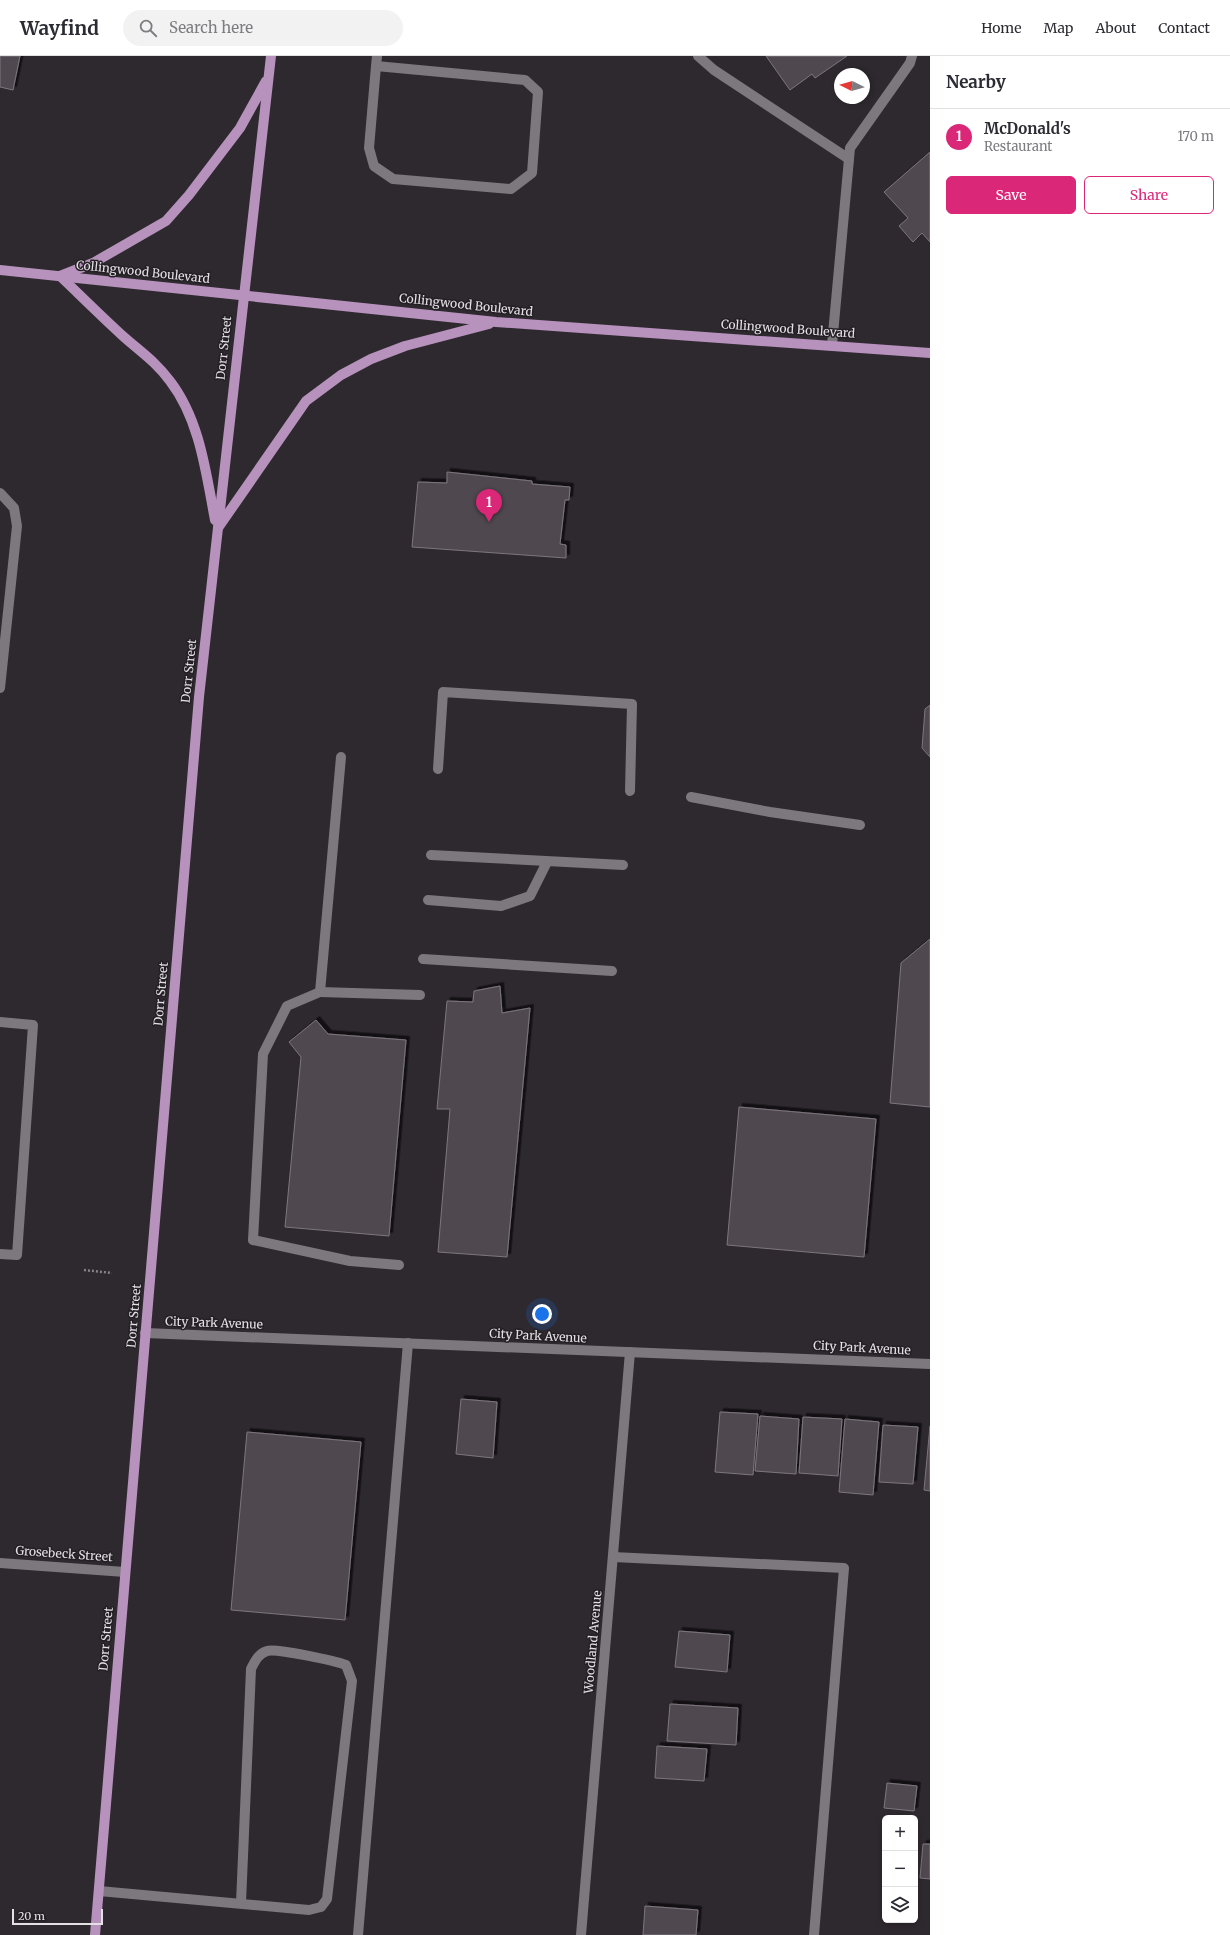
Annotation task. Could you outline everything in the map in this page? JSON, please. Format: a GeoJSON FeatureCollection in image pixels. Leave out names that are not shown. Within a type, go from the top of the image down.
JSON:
{"type":"FeatureCollection","features":[{"type":"Feature","properties":{"kind":"main road","name":"Dorr Street"},"geometry":{"type":"LineString","coordinates":[[95,1935],[199,697],[271,56]]}},
{"type":"Feature","properties":{"kind":"main road"},"geometry":{"type":"LineString","coordinates":[[217,530],[200,445],[185,407],[171,382],[149,357],[128,340],[60,276],[93,263],[166,221],[189,195],[240,128],[269,76]]}},
{"type":"Feature","properties":{"kind":"main road","name":"Collingwood Boulevard"},"geometry":{"type":"LineString","coordinates":[[0,270],[496,322],[930,353]]}},
{"type":"Feature","properties":{"kind":"main road"},"geometry":{"type":"LineString","coordinates":[[217,530],[306,401],[341,375],[372,359],[405,346],[496,322]]}},
{"type":"Feature","properties":{"kind":"street"},"geometry":{"type":"LineString","coordinates":[[698,56],[714,70],[849,159]]}},
{"type":"Feature","properties":{"kind":"street"},"geometry":{"type":"LineString","coordinates":[[832,346],[850,148],[910,63],[912,56]]}},
{"type":"Feature","properties":{"kind":"street"},"geometry":{"type":"LineString","coordinates":[[376,61],[525,80],[538,92],[532,173],[511,189],[393,179],[374,166],[369,148],[376,61]]}},
{"type":"Feature","properties":{"kind":"street"},"geometry":{"type":"LineString","coordinates":[[0,493],[14,508],[17,526],[0,688]]}},
{"type":"Feature","properties":{"kind":"street"},"geometry":{"type":"LineString","coordinates":[[438,769],[443,692],[632,704],[630,791]]}},
{"type":"Feature","properties":{"kind":"street"},"geometry":{"type":"LineString","coordinates":[[320,992],[341,757]]}},
{"type":"Feature","properties":{"kind":"street"},"geometry":{"type":"LineString","coordinates":[[691,797],[770,812],[860,825]]}},
{"type":"Feature","properties":{"kind":"street"},"geometry":{"type":"LineString","coordinates":[[431,855],[623,865]]}},
{"type":"Feature","properties":{"kind":"street"},"geometry":{"type":"LineString","coordinates":[[428,900],[501,906],[530,896],[547,862]]}},
{"type":"Feature","properties":{"kind":"street"},"geometry":{"type":"LineString","coordinates":[[423,959],[612,971]]}},
{"type":"Feature","properties":{"kind":"street"},"geometry":{"type":"LineString","coordinates":[[399,1265],[350,1261],[253,1240],[263,1054],[287,1006],[320,992],[420,996]]}},
{"type":"Feature","properties":{"kind":"street"},"geometry":{"type":"LineString","coordinates":[[0,1022],[33,1025],[17,1255],[0,1254]]}},
{"type":"Feature","properties":{"kind":"street","name":"City Park Avenue"},"geometry":{"type":"LineString","coordinates":[[145,1333],[930,1364]]}},
{"type":"Feature","properties":{"kind":"street"},"geometry":{"type":"LineString","coordinates":[[358,1935],[408,1343]]}},
{"type":"Feature","properties":{"kind":"street","name":"Woodland Avenue"},"geometry":{"type":"LineString","coordinates":[[581,1935],[630,1352]]}},
{"type":"Feature","properties":{"kind":"street"},"geometry":{"type":"LineString","coordinates":[[613,1557],[844,1568],[814,1935]]}},
{"type":"Feature","properties":{"kind":"street","name":"Grosebeck Street"},"geometry":{"type":"LineString","coordinates":[[0,1563],[125,1572]]}},
{"type":"Feature","properties":{"kind":"street"},"geometry":{"type":"LineString","coordinates":[[99,1891],[309,1910],[321,1907],[327,1899],[352,1681],[346,1665],[333,1660],[268,1650],[258,1656],[251,1669],[241,1903]]}},
{"type":"Feature","properties":{"kind":"path"},"geometry":{"type":"LineString","coordinates":[[84,1270],[112,1273]]}},
{"type":"Feature","properties":{"kind":"building"},"geometry":{"type":"Polygon","coordinates":[[[0,56],[20,56],[13,90],[0,87],[0,56]]]}},
{"type":"Feature","properties":{"kind":"building"},"geometry":{"type":"Polygon","coordinates":[[[766,56],[847,56],[815,78],[812,74],[790,90],[766,56]]]}},
{"type":"Feature","properties":{"kind":"building"},"geometry":{"type":"Polygon","coordinates":[[[930,152],[930,242],[922,233],[913,242],[899,226],[908,218],[884,192],[930,152]]]}},
{"type":"Feature","properties":{"kind":"building"},"geometry":{"type":"Polygon","coordinates":[[[447,472],[532,481],[532,484],[570,487],[569,500],[565,500],[560,544],[566,545],[566,558],[412,547],[418,482],[447,483],[447,472]]]}},
{"type":"Feature","properties":{"kind":"building"},"geometry":{"type":"Polygon","coordinates":[[[930,705],[930,757],[922,748],[925,709],[930,705]]]}},
{"type":"Feature","properties":{"kind":"building"},"geometry":{"type":"Polygon","coordinates":[[[930,939],[930,1107],[890,1103],[901,963],[930,939]]]}},
{"type":"Feature","properties":{"kind":"building"},"geometry":{"type":"Polygon","coordinates":[[[500,986],[502,1013],[530,1008],[507,1257],[438,1252],[450,1109],[437,1109],[447,1001],[473,1002],[474,991],[500,986]]]}},
{"type":"Feature","properties":{"kind":"building"},"geometry":{"type":"Polygon","coordinates":[[[316,1020],[328,1034],[406,1040],[389,1236],[285,1227],[301,1057],[289,1042],[316,1020]]]}},
{"type":"Feature","properties":{"kind":"building"},"geometry":{"type":"Polygon","coordinates":[[[739,1107],[876,1119],[864,1257],[727,1245],[739,1107]]]}},
{"type":"Feature","properties":{"kind":"building"},"geometry":{"type":"Polygon","coordinates":[[[461,1399],[497,1402],[493,1458],[456,1454],[461,1399]]]}},
{"type":"Feature","properties":{"kind":"building"},"geometry":{"type":"Polygon","coordinates":[[[720,1412],[758,1414],[753,1475],[715,1472],[720,1412]]]}},
{"type":"Feature","properties":{"kind":"building"},"geometry":{"type":"Polygon","coordinates":[[[760,1416],[799,1419],[796,1474],[755,1471],[760,1416]]]}},
{"type":"Feature","properties":{"kind":"building"},"geometry":{"type":"Polygon","coordinates":[[[803,1417],[842,1419],[838,1476],[799,1473],[803,1417]]]}},
{"type":"Feature","properties":{"kind":"building"},"geometry":{"type":"Polygon","coordinates":[[[845,1419],[879,1422],[873,1495],[839,1492],[845,1419]]]}},
{"type":"Feature","properties":{"kind":"building"},"geometry":{"type":"Polygon","coordinates":[[[883,1425],[918,1427],[913,1484],[879,1482],[883,1425]]]}},
{"type":"Feature","properties":{"kind":"building"},"geometry":{"type":"Polygon","coordinates":[[[930,1426],[930,1491],[924,1490],[930,1426]]]}},
{"type":"Feature","properties":{"kind":"building"},"geometry":{"type":"Polygon","coordinates":[[[247,1432],[361,1442],[345,1620],[231,1610],[247,1432]]]}},
{"type":"Feature","properties":{"kind":"building"},"geometry":{"type":"Polygon","coordinates":[[[679,1631],[730,1635],[727,1672],[675,1667],[679,1631]]]}},
{"type":"Feature","properties":{"kind":"building"},"geometry":{"type":"Polygon","coordinates":[[[670,1704],[738,1708],[736,1745],[667,1741],[670,1704]]]}},
{"type":"Feature","properties":{"kind":"building"},"geometry":{"type":"Polygon","coordinates":[[[657,1746],[707,1749],[704,1781],[655,1778],[657,1746]]]}},
{"type":"Feature","properties":{"kind":"building"},"geometry":{"type":"Polygon","coordinates":[[[887,1783],[917,1786],[914,1811],[884,1808],[887,1783]]]}},
{"type":"Feature","properties":{"kind":"building"},"geometry":{"type":"Polygon","coordinates":[[[923,1844],[930,1844],[930,1879],[920,1878],[923,1844]]]}},
{"type":"Feature","properties":{"kind":"building"},"geometry":{"type":"Polygon","coordinates":[[[645,1906],[698,1910],[696,1935],[643,1935],[645,1906]]]}},
{"type":"Feature","properties":{"kind":"place","name":"McDonald's"},"geometry":{"type":"Point","coordinates":[489,522]}}]}
